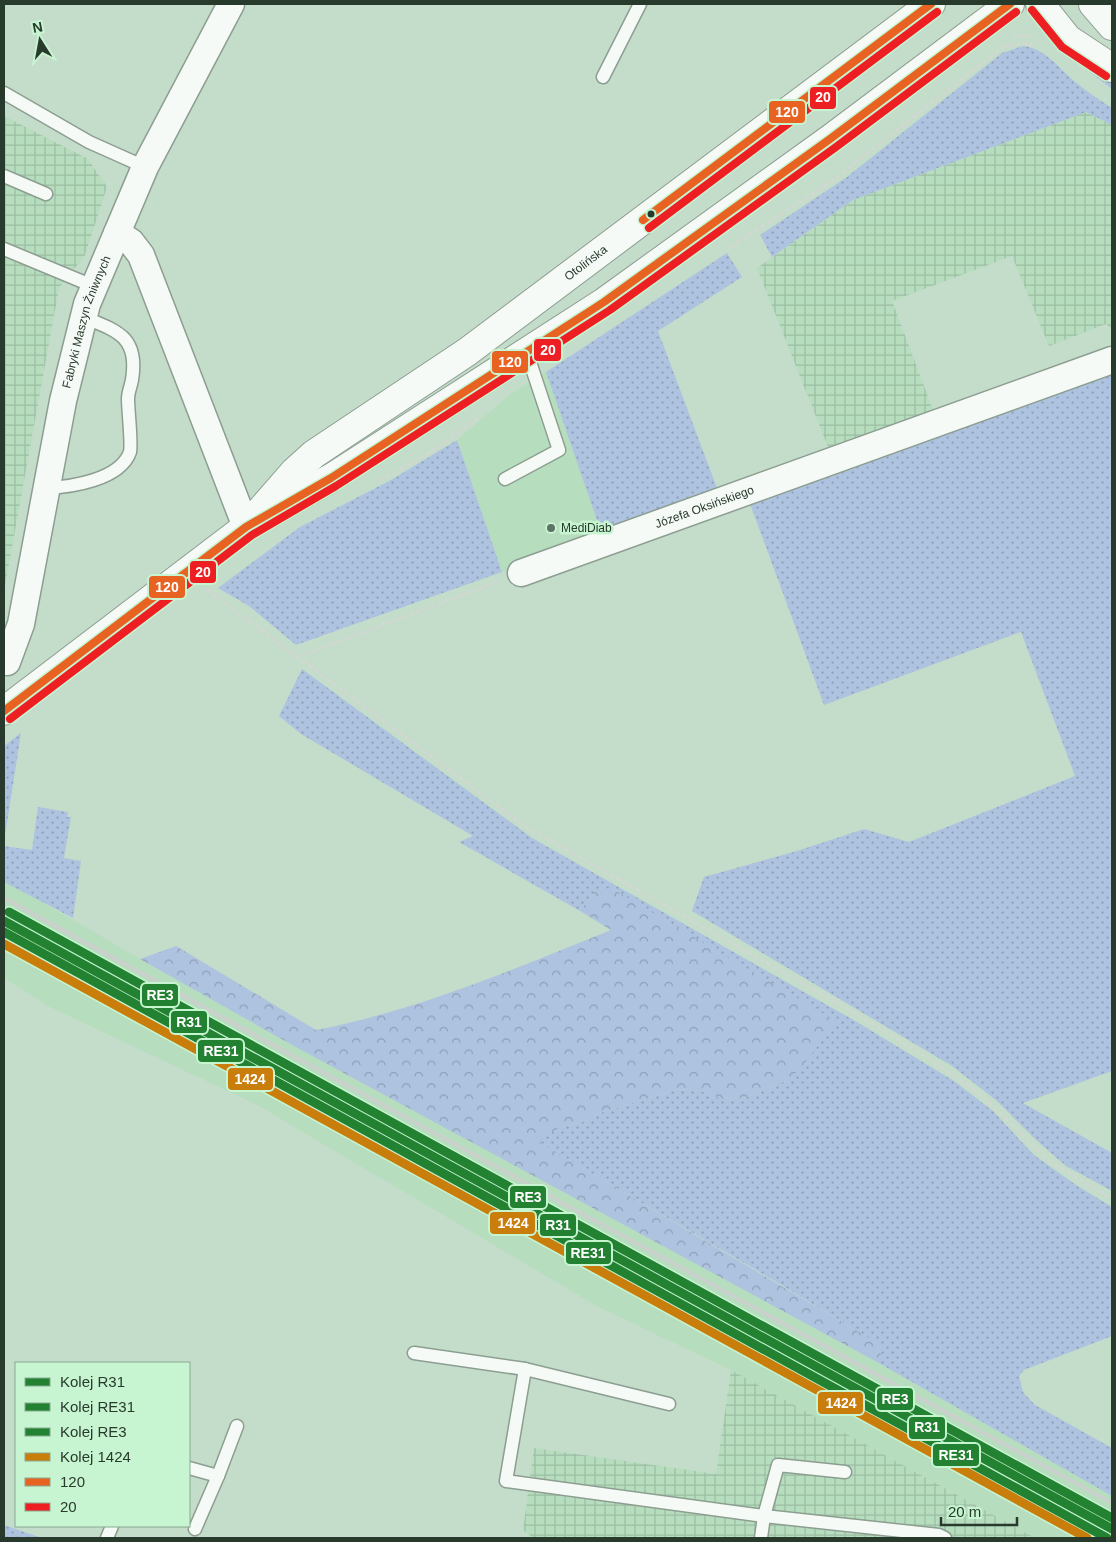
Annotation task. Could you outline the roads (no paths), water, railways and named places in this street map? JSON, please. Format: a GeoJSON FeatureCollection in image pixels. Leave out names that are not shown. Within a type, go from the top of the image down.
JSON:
{"type":"FeatureCollection","features":[{"type":"Feature","properties":{"kind":"main road","name":"Otolińska"},"geometry":{"type":"LineString","coordinates":[[246,527],[294,472],[314,454],[467,352],[931,4]]}},
{"type":"Feature","properties":{"kind":"main road","name":"Otolińska"},"geometry":{"type":"LineString","coordinates":[[4,712],[182,574],[246,527],[331,478],[604,302],[830,139],[1010,4]]}},
{"type":"Feature","properties":{"kind":"main road"},"geometry":{"type":"LineString","coordinates":[[1040,4],[1068,39],[1112,68]]}},
{"type":"Feature","properties":{"kind":"main road"},"geometry":{"type":"LineString","coordinates":[[1093,4],[1112,26]]}},
{"type":"Feature","properties":{"kind":"street","name":"Fabryki Maszyn Żniwnych"},"geometry":{"type":"LineString","coordinates":[[5,661],[21,624],[63,401],[83,318],[93,286],[145,167],[231,4]]}},
{"type":"Feature","properties":{"kind":"street"},"geometry":{"type":"LineString","coordinates":[[117,234],[131,242],[141,255],[246,527]]}},
{"type":"Feature","properties":{"kind":"street","name":"Józefa Oksińskiego"},"geometry":{"type":"LineString","coordinates":[[521,573],[1112,360]]}},
{"type":"Feature","properties":{"kind":"street"},"geometry":{"type":"LineString","coordinates":[[5,661],[32,690]]}},
{"type":"Feature","properties":{"kind":"lane"},"geometry":{"type":"LineString","coordinates":[[602,77],[640,4]]}},
{"type":"Feature","properties":{"kind":"lane"},"geometry":{"type":"LineString","coordinates":[[4,93],[89,142],[145,167]]}},
{"type":"Feature","properties":{"kind":"lane"},"geometry":{"type":"LineString","coordinates":[[4,176],[46,194]]}},
{"type":"Feature","properties":{"kind":"lane"},"geometry":{"type":"LineString","coordinates":[[4,249],[93,286]]}},
{"type":"Feature","properties":{"kind":"lane"},"geometry":{"type":"LineString","coordinates":[[46,488],[68,487],[102,477],[120,465],[130,452],[128,394],[134,357],[129,342],[116,330],[83,318]]}},
{"type":"Feature","properties":{"kind":"lane"},"geometry":{"type":"LineString","coordinates":[[505,479],[559,450],[527,353]]}},
{"type":"Feature","properties":{"kind":"lane"},"geometry":{"type":"LineString","coordinates":[[414,1353],[525,1369],[669,1404]]}},
{"type":"Feature","properties":{"kind":"lane"},"geometry":{"type":"LineString","coordinates":[[525,1369],[506,1481],[764,1516],[940,1535],[946,1538]]}},
{"type":"Feature","properties":{"kind":"lane"},"geometry":{"type":"LineString","coordinates":[[195,1529],[237,1426]]}},
{"type":"Feature","properties":{"kind":"lane"},"geometry":{"type":"LineString","coordinates":[[761,1538],[764,1516],[778,1465],[845,1472]]}},
{"type":"Feature","properties":{"kind":"lane"},"geometry":{"type":"LineString","coordinates":[[190,1468],[218,1476]]}},
{"type":"Feature","properties":{"kind":"railway"},"geometry":{"type":"LineString","coordinates":[[4,898],[1112,1503]]}},
{"type":"Feature","properties":{"kind":"railway"},"geometry":{"type":"LineString","coordinates":[[4,941],[400,1161]]}},
{"type":"Feature","properties":{"kind":"rail line","name":"RE3"},"geometry":{"type":"LineString","coordinates":[[9,912],[1112,1518]]}},
{"type":"Feature","properties":{"kind":"rail line","name":"R31"},"geometry":{"type":"LineString","coordinates":[[4,921],[1112,1529]]}},
{"type":"Feature","properties":{"kind":"rail line","name":"RE31"},"geometry":{"type":"LineString","coordinates":[[4,932],[1107,1538]]}},
{"type":"Feature","properties":{"kind":"rail line","name":"1424"},"geometry":{"type":"LineString","coordinates":[[4,944],[1087,1538]]}},
{"type":"Feature","properties":{"kind":"place","name":"MediDiab"},"geometry":{"type":"Point","coordinates":[551,528]}}]}
